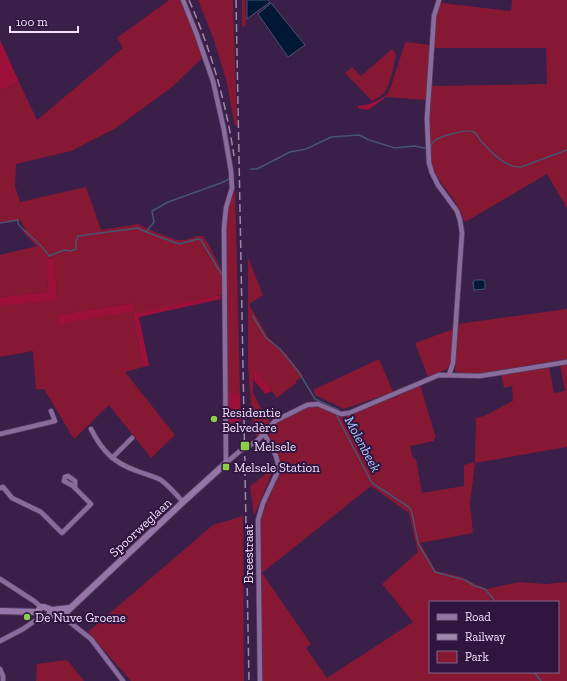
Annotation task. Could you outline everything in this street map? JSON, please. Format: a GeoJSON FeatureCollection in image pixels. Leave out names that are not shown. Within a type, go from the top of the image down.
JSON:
{"type":"FeatureCollection","features":[{"type":"Feature","properties":{"kind":"street"},"geometry":{"type":"LineString","coordinates":[[183,0],[198,35],[212,81],[224,130],[232,182],[224,216],[226,463]]}},
{"type":"Feature","properties":{"kind":"street"},"geometry":{"type":"LineString","coordinates":[[439,0],[434,16],[427,119],[429,163],[438,185],[457,211],[462,233],[453,363],[449,375]]}},
{"type":"Feature","properties":{"kind":"street","name":"Spoorweglaan"},"geometry":{"type":"LineString","coordinates":[[62,616],[226,463],[257,441],[275,421],[307,405],[318,404],[341,414],[349,413],[439,375],[470,377],[480,376],[567,362]]}},
{"type":"Feature","properties":{"kind":"street"},"geometry":{"type":"LineString","coordinates":[[0,434],[55,421],[51,411]]}},
{"type":"Feature","properties":{"kind":"street"},"geometry":{"type":"LineString","coordinates":[[91,429],[98,442],[112,458],[129,468],[159,479],[183,502]]}},
{"type":"Feature","properties":{"kind":"street","name":"Breestraat"},"geometry":{"type":"LineString","coordinates":[[260,681],[258,520],[263,503],[279,466],[278,460],[264,434]]}},
{"type":"Feature","properties":{"kind":"street"},"geometry":{"type":"LineString","coordinates":[[112,458],[132,438]]}},
{"type":"Feature","properties":{"kind":"street"},"geometry":{"type":"LineString","coordinates":[[0,488],[3,487],[12,498],[41,512],[62,533],[91,504],[75,488]]}},
{"type":"Feature","properties":{"kind":"street"},"geometry":{"type":"LineString","coordinates":[[0,579],[34,601],[39,613],[45,620],[49,618],[50,612]]}},
{"type":"Feature","properties":{"kind":"street"},"geometry":{"type":"LineString","coordinates":[[0,641],[23,629],[39,613],[47,608],[50,612],[62,616],[90,638],[123,681]]}},
{"type":"Feature","properties":{"kind":"street"},"geometry":{"type":"LineString","coordinates":[[50,612],[70,608]]}},
{"type":"Feature","properties":{"kind":"street"},"geometry":{"type":"LineString","coordinates":[[0,611],[39,613]]}},
{"type":"Feature","properties":{"kind":"street"},"geometry":{"type":"LineString","coordinates":[[0,669],[3,676],[3,681]]}},
{"type":"Feature","properties":{"kind":"green space"},"geometry":{"type":"Polygon","coordinates":[[[169,0],[182,0],[204,56],[172,87],[116,128],[71,151],[16,164],[15,186],[20,202],[86,187],[101,230],[138,224],[177,240],[185,240],[203,236],[223,273],[224,294],[133,315],[143,367],[125,372],[175,435],[151,458],[109,405],[74,439],[44,389],[36,389],[33,351],[0,357],[0,306],[57,299],[53,258],[46,259],[48,292],[0,297],[0,255],[37,246],[22,231],[26,230],[20,220],[0,223],[0,90],[19,82],[37,120],[123,48],[117,38],[169,0]],[[134,303],[57,315],[58,323],[135,311],[134,303]]]}},
{"type":"Feature","properties":{"kind":"green space"},"geometry":{"type":"Polygon","coordinates":[[[198,0],[233,0],[237,126],[235,126],[226,79],[213,37],[198,0]]]}},
{"type":"Feature","properties":{"kind":"green space"},"geometry":{"type":"Polygon","coordinates":[[[242,0],[245,0],[246,25],[242,27],[242,0]]]}},
{"type":"Feature","properties":{"kind":"green space"},"geometry":{"type":"Polygon","coordinates":[[[512,0],[567,0],[567,208],[547,174],[465,222],[456,203],[437,176],[432,164],[429,130],[432,86],[547,84],[546,48],[434,48],[437,11],[441,3],[511,11],[512,0]]]}},
{"type":"Feature","properties":{"kind":"green space"},"geometry":{"type":"Polygon","coordinates":[[[405,43],[430,45],[426,100],[386,97],[405,43]]]}},
{"type":"Feature","properties":{"kind":"green space"},"geometry":{"type":"Polygon","coordinates":[[[392,49],[396,54],[389,84],[384,93],[372,101],[345,73],[352,67],[361,76],[392,49]]]}},
{"type":"Feature","properties":{"kind":"green space"},"geometry":{"type":"Polygon","coordinates":[[[235,187],[240,393],[228,393],[226,228],[227,213],[235,187]]]}},
{"type":"Feature","properties":{"kind":"green space"},"geometry":{"type":"Polygon","coordinates":[[[248,257],[263,295],[249,304],[268,337],[287,355],[303,376],[277,398],[254,368],[253,392],[270,422],[257,437],[253,431],[248,367],[248,257]]]}},
{"type":"Feature","properties":{"kind":"green space"},"geometry":{"type":"Polygon","coordinates":[[[567,309],[567,359],[476,374],[458,373],[455,371],[458,324],[567,309]]]}},
{"type":"Feature","properties":{"kind":"green space"},"geometry":{"type":"Polygon","coordinates":[[[454,329],[450,366],[447,369],[428,377],[415,343],[454,329]]]}},
{"type":"Feature","properties":{"kind":"green space"},"geometry":{"type":"Polygon","coordinates":[[[379,359],[393,392],[344,409],[315,395],[313,390],[379,359]]]}},
{"type":"Feature","properties":{"kind":"green space"},"geometry":{"type":"Polygon","coordinates":[[[567,364],[567,447],[475,463],[470,504],[473,533],[420,543],[436,571],[461,577],[487,589],[519,582],[546,584],[567,582],[567,681],[263,681],[260,574],[261,516],[282,468],[280,460],[271,445],[269,438],[270,432],[274,426],[296,412],[312,407],[322,408],[335,415],[343,417],[348,416],[420,385],[436,438],[434,441],[410,446],[413,459],[416,459],[422,493],[464,486],[464,465],[475,462],[476,418],[484,416],[513,401],[512,386],[504,388],[501,374],[549,366],[554,393],[565,391],[560,365],[567,364]],[[371,486],[262,573],[311,644],[306,648],[327,678],[413,622],[382,584],[418,552],[409,513],[371,486]]]}},
{"type":"Feature","properties":{"kind":"green space"},"geometry":{"type":"Polygon","coordinates":[[[274,468],[254,516],[250,486],[274,468]]]}},
{"type":"Feature","properties":{"kind":"green space"},"geometry":{"type":"Polygon","coordinates":[[[243,516],[244,681],[131,681],[88,632],[213,525],[243,516]]]}},
{"type":"Feature","properties":{"kind":"green space"},"geometry":{"type":"Polygon","coordinates":[[[67,660],[84,681],[36,681],[37,664],[67,660]]]}},
{"type":"Feature","properties":{"kind":"shaded area"},"geometry":{"type":"Polygon","coordinates":[[[0,40],[19,82],[0,90],[0,40]]]}},
{"type":"Feature","properties":{"kind":"shaded area"},"geometry":{"type":"Polygon","coordinates":[[[388,94],[368,110],[358,108],[358,106],[374,102],[388,94]]]}},
{"type":"Feature","properties":{"kind":"shaded area"},"geometry":{"type":"Polygon","coordinates":[[[54,258],[57,300],[0,306],[0,297],[48,292],[46,259],[54,258]]]}},
{"type":"Feature","properties":{"kind":"shaded area"},"geometry":{"type":"Polygon","coordinates":[[[220,295],[221,299],[139,317],[149,366],[143,367],[133,314],[220,295]]]}},
{"type":"Feature","properties":{"kind":"shaded area"},"geometry":{"type":"Polygon","coordinates":[[[134,303],[135,311],[58,324],[57,315],[134,303]]]}},
{"type":"Feature","properties":{"kind":"shaded area"},"geometry":{"type":"Polygon","coordinates":[[[253,367],[272,391],[265,394],[254,380],[253,367]]]}},
{"type":"Feature","properties":{"kind":"shaded area"},"geometry":{"type":"Polygon","coordinates":[[[228,393],[240,393],[241,422],[227,424],[228,393]]]}},
{"type":"Feature","properties":{"kind":"water"},"geometry":{"type":"Polygon","coordinates":[[[247,0],[268,0],[270,2],[247,19],[247,0]]]}},
{"type":"Feature","properties":{"kind":"water"},"geometry":{"type":"Polygon","coordinates":[[[271,3],[305,45],[288,57],[258,14],[271,3]]]}},
{"type":"Feature","properties":{"kind":"water"},"geometry":{"type":"Polygon","coordinates":[[[475,280],[485,281],[485,289],[474,290],[473,282],[475,280]]]}},
{"type":"Feature","properties":{"kind":"waterway"},"geometry":{"type":"LineString","coordinates":[[430,148],[433,142],[437,139],[459,132],[470,131],[476,133],[481,141],[494,154],[504,162],[515,167],[521,167],[567,150]]}},
{"type":"Feature","properties":{"kind":"waterway"},"geometry":{"type":"LineString","coordinates":[[251,169],[257,169],[290,152],[306,149],[331,137],[359,135],[369,140],[395,148],[414,146],[425,148]]}},
{"type":"Feature","properties":{"kind":"waterway"},"geometry":{"type":"LineString","coordinates":[[146,232],[154,222],[152,211],[168,202],[229,179]]}},
{"type":"Feature","properties":{"kind":"waterway","name":"Molenbeek"},"geometry":{"type":"LineString","coordinates":[[0,223],[18,220],[18,224],[46,251],[49,256],[64,250],[71,251],[76,249],[78,236],[138,228],[179,244],[198,239],[201,240],[222,275]]}},
{"type":"Feature","properties":{"kind":"waterway","name":"Molenbeek"},"geometry":{"type":"LineString","coordinates":[[253,316],[266,338],[280,349],[298,371],[315,399],[339,410],[337,416],[372,483],[409,507],[412,513],[418,543],[435,572],[465,580],[475,586],[485,589],[495,601]]}},
{"type":"Feature","properties":{"kind":"waterway","name":"Molenbeek"},"geometry":{"type":"LineString","coordinates":[[535,673],[541,681]]}},
{"type":"Feature","properties":{"kind":"railway"},"geometry":{"type":"LineString","coordinates":[[189,0],[217,76],[227,116],[234,156]]}},
{"type":"Feature","properties":{"kind":"railway"},"geometry":{"type":"LineString","coordinates":[[236,0],[249,681]]}},
{"type":"Feature","properties":{"kind":"place","name":"Residentie Belvedère"},"geometry":{"type":"Point","coordinates":[214,419]}},
{"type":"Feature","properties":{"kind":"place","name":"Melsele"},"geometry":{"type":"Point","coordinates":[245,446]}},
{"type":"Feature","properties":{"kind":"place","name":"Melsele Station"},"geometry":{"type":"Point","coordinates":[226,467]}},
{"type":"Feature","properties":{"kind":"place","name":"De Nuve Groene"},"geometry":{"type":"Point","coordinates":[27,617]}}]}
